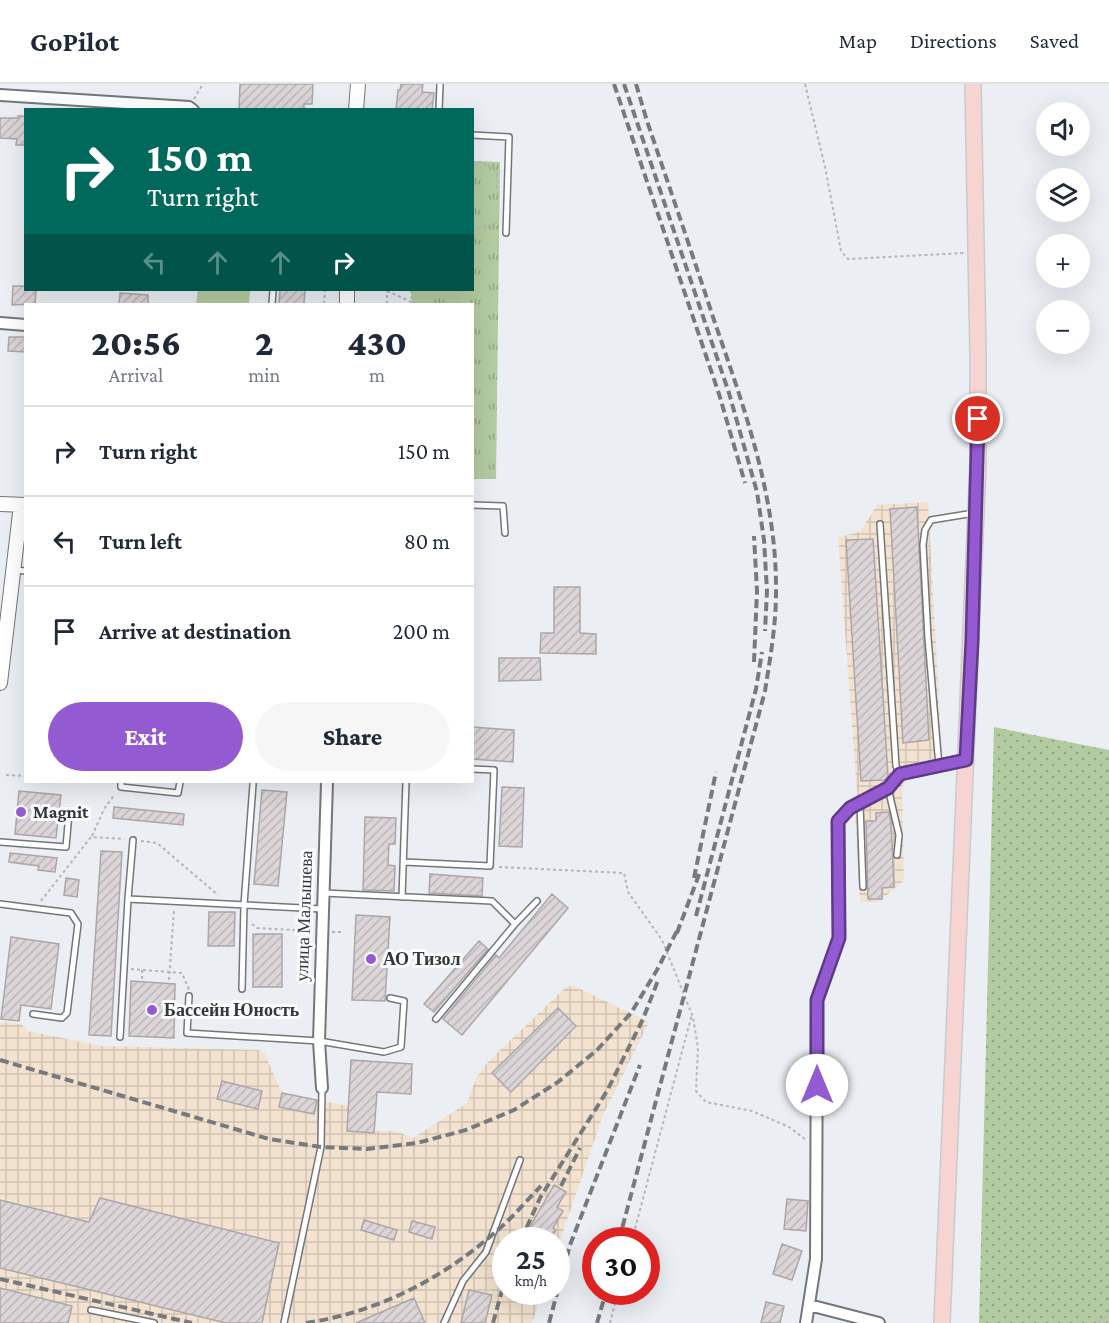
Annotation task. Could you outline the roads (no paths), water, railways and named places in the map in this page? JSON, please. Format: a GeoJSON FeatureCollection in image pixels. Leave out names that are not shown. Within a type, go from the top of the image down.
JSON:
{"type":"FeatureCollection","features":[{"type":"Feature","properties":{"kind":"main road"},"geometry":{"type":"LineString","coordinates":[[356,108],[357,84]]}},
{"type":"Feature","properties":{"kind":"main road"},"geometry":{"type":"LineString","coordinates":[[942,1323],[976,513],[978,354],[973,84]]}},
{"type":"Feature","properties":{"kind":"main road"},"geometry":{"type":"LineString","coordinates":[[0,504],[23,505],[20,570],[0,683]]}},
{"type":"Feature","properties":{"kind":"street"},"geometry":{"type":"LineString","coordinates":[[0,94],[191,108]]}},
{"type":"Feature","properties":{"kind":"street"},"geometry":{"type":"LineString","coordinates":[[0,323],[24,325]]}},
{"type":"Feature","properties":{"kind":"street"},"geometry":{"type":"LineString","coordinates":[[806,1323],[816,1259],[817,1000],[839,938],[838,821],[850,808],[888,788],[900,774],[966,760]]}},
{"type":"Feature","properties":{"kind":"street","name":"улица Малышева"},"geometry":{"type":"LineString","coordinates":[[322,1088],[319,1041],[327,783]]}},
{"type":"Feature","properties":{"kind":"street"},"geometry":{"type":"LineString","coordinates":[[809,1305],[879,1323]]}},
{"type":"Feature","properties":{"kind":"lane"},"geometry":{"type":"LineString","coordinates":[[439,108],[441,84]]}},
{"type":"Feature","properties":{"kind":"lane"},"geometry":{"type":"LineString","coordinates":[[474,135],[509,137],[506,233]]}},
{"type":"Feature","properties":{"kind":"lane"},"geometry":{"type":"LineString","coordinates":[[474,506],[503,506],[505,533]]}},
{"type":"Feature","properties":{"kind":"lane"},"geometry":{"type":"LineString","coordinates":[[939,766],[925,588],[923,545],[925,530],[931,520],[976,513]]}},
{"type":"Feature","properties":{"kind":"lane"},"geometry":{"type":"LineString","coordinates":[[880,524],[896,766],[900,774]]}},
{"type":"Feature","properties":{"kind":"lane"},"geometry":{"type":"LineString","coordinates":[[404,862],[490,866],[494,770],[474,768]]}},
{"type":"Feature","properties":{"kind":"lane"},"geometry":{"type":"LineString","coordinates":[[121,784],[178,793],[180,783]]}},
{"type":"Feature","properties":{"kind":"lane"},"geometry":{"type":"LineString","coordinates":[[402,897],[406,783]]}},
{"type":"Feature","properties":{"kind":"lane"},"geometry":{"type":"LineString","coordinates":[[242,989],[244,905],[253,784]]}},
{"type":"Feature","properties":{"kind":"lane"},"geometry":{"type":"LineString","coordinates":[[888,788],[899,836],[897,855]]}},
{"type":"Feature","properties":{"kind":"lane"},"geometry":{"type":"LineString","coordinates":[[860,802],[863,888]]}},
{"type":"Feature","properties":{"kind":"lane"},"geometry":{"type":"LineString","coordinates":[[0,842],[66,847],[69,813]]}},
{"type":"Feature","properties":{"kind":"lane"},"geometry":{"type":"LineString","coordinates":[[120,1037],[128,899],[134,840]]}},
{"type":"Feature","properties":{"kind":"lane"},"geometry":{"type":"LineString","coordinates":[[322,892],[492,901],[515,924]]}},
{"type":"Feature","properties":{"kind":"lane"},"geometry":{"type":"LineString","coordinates":[[128,899],[322,909]]}},
{"type":"Feature","properties":{"kind":"lane"},"geometry":{"type":"LineString","coordinates":[[436,1019],[515,924],[537,902]]}},
{"type":"Feature","properties":{"kind":"lane"},"geometry":{"type":"LineString","coordinates":[[0,904],[71,913],[78,924],[67,1013],[62,1018],[33,1014]]}},
{"type":"Feature","properties":{"kind":"lane"},"geometry":{"type":"LineString","coordinates":[[189,996],[187,1033],[319,1041],[384,1052],[401,1047],[404,1001],[390,998]]}},
{"type":"Feature","properties":{"kind":"lane"},"geometry":{"type":"LineString","coordinates":[[284,1323],[321,1147],[322,1088]]}},
{"type":"Feature","properties":{"kind":"lane"},"geometry":{"type":"LineString","coordinates":[[444,1323],[463,1281],[486,1252],[520,1160]]}},
{"type":"Feature","properties":{"kind":"lane"},"geometry":{"type":"LineString","coordinates":[[91,1310],[154,1323]]}},
{"type":"Feature","properties":{"kind":"railway"},"geometry":{"type":"LineString","coordinates":[[614,84],[719,394],[745,483]]}},
{"type":"Feature","properties":{"kind":"railway"},"geometry":{"type":"LineString","coordinates":[[624,84],[729,393],[757,492],[764,540],[767,591],[765,631]]}},
{"type":"Feature","properties":{"kind":"railway"},"geometry":{"type":"LineString","coordinates":[[622,1227],[765,691],[776,605],[775,557],[771,523],[757,455],[636,84]]}},
{"type":"Feature","properties":{"kind":"railway"},"geometry":{"type":"LineString","coordinates":[[754,536],[757,591],[754,662]]}},
{"type":"Feature","properties":{"kind":"railway"},"geometry":{"type":"LineString","coordinates":[[696,916],[756,689],[762,652]]}},
{"type":"Feature","properties":{"kind":"railway"},"geometry":{"type":"LineString","coordinates":[[694,878],[716,772]]}},
{"type":"Feature","properties":{"kind":"railway"},"geometry":{"type":"LineString","coordinates":[[677,933],[700,872]]}},
{"type":"Feature","properties":{"kind":"railway"},"geometry":{"type":"LineString","coordinates":[[0,1060],[269,1139],[321,1147],[367,1149],[417,1143],[466,1130],[514,1110],[558,1082],[597,1050],[631,1013],[680,925]]}},
{"type":"Feature","properties":{"kind":"railway"},"geometry":{"type":"LineString","coordinates":[[527,1227],[540,1198],[607,1091],[643,1019],[659,978]]}},
{"type":"Feature","properties":{"kind":"railway"},"geometry":{"type":"LineString","coordinates":[[549,1323],[570,1245],[640,1065]]}},
{"type":"Feature","properties":{"kind":"railway"},"geometry":{"type":"LineString","coordinates":[[561,1186],[580,1148]]}},
{"type":"Feature","properties":{"kind":"railway"},"geometry":{"type":"LineString","coordinates":[[306,1323],[359,1311],[433,1277],[478,1247],[541,1186]]}},
{"type":"Feature","properties":{"kind":"railway"},"geometry":{"type":"LineString","coordinates":[[0,1279],[192,1323]]}},
{"type":"Feature","properties":{"kind":"railway"},"geometry":{"type":"LineString","coordinates":[[493,1323],[498,1305]]}},
{"type":"Feature","properties":{"kind":"railway"},"geometry":{"type":"LineString","coordinates":[[597,1323],[602,1305]]}},
{"type":"Feature","properties":{"kind":"place","name":"Magnit"},"geometry":{"type":"Point","coordinates":[21,812]}},
{"type":"Feature","properties":{"kind":"place","name":"АО Тизол"},"geometry":{"type":"Point","coordinates":[371,959]}},
{"type":"Feature","properties":{"kind":"place","name":"Бассейн Юность"},"geometry":{"type":"Point","coordinates":[152,1010]}}]}
